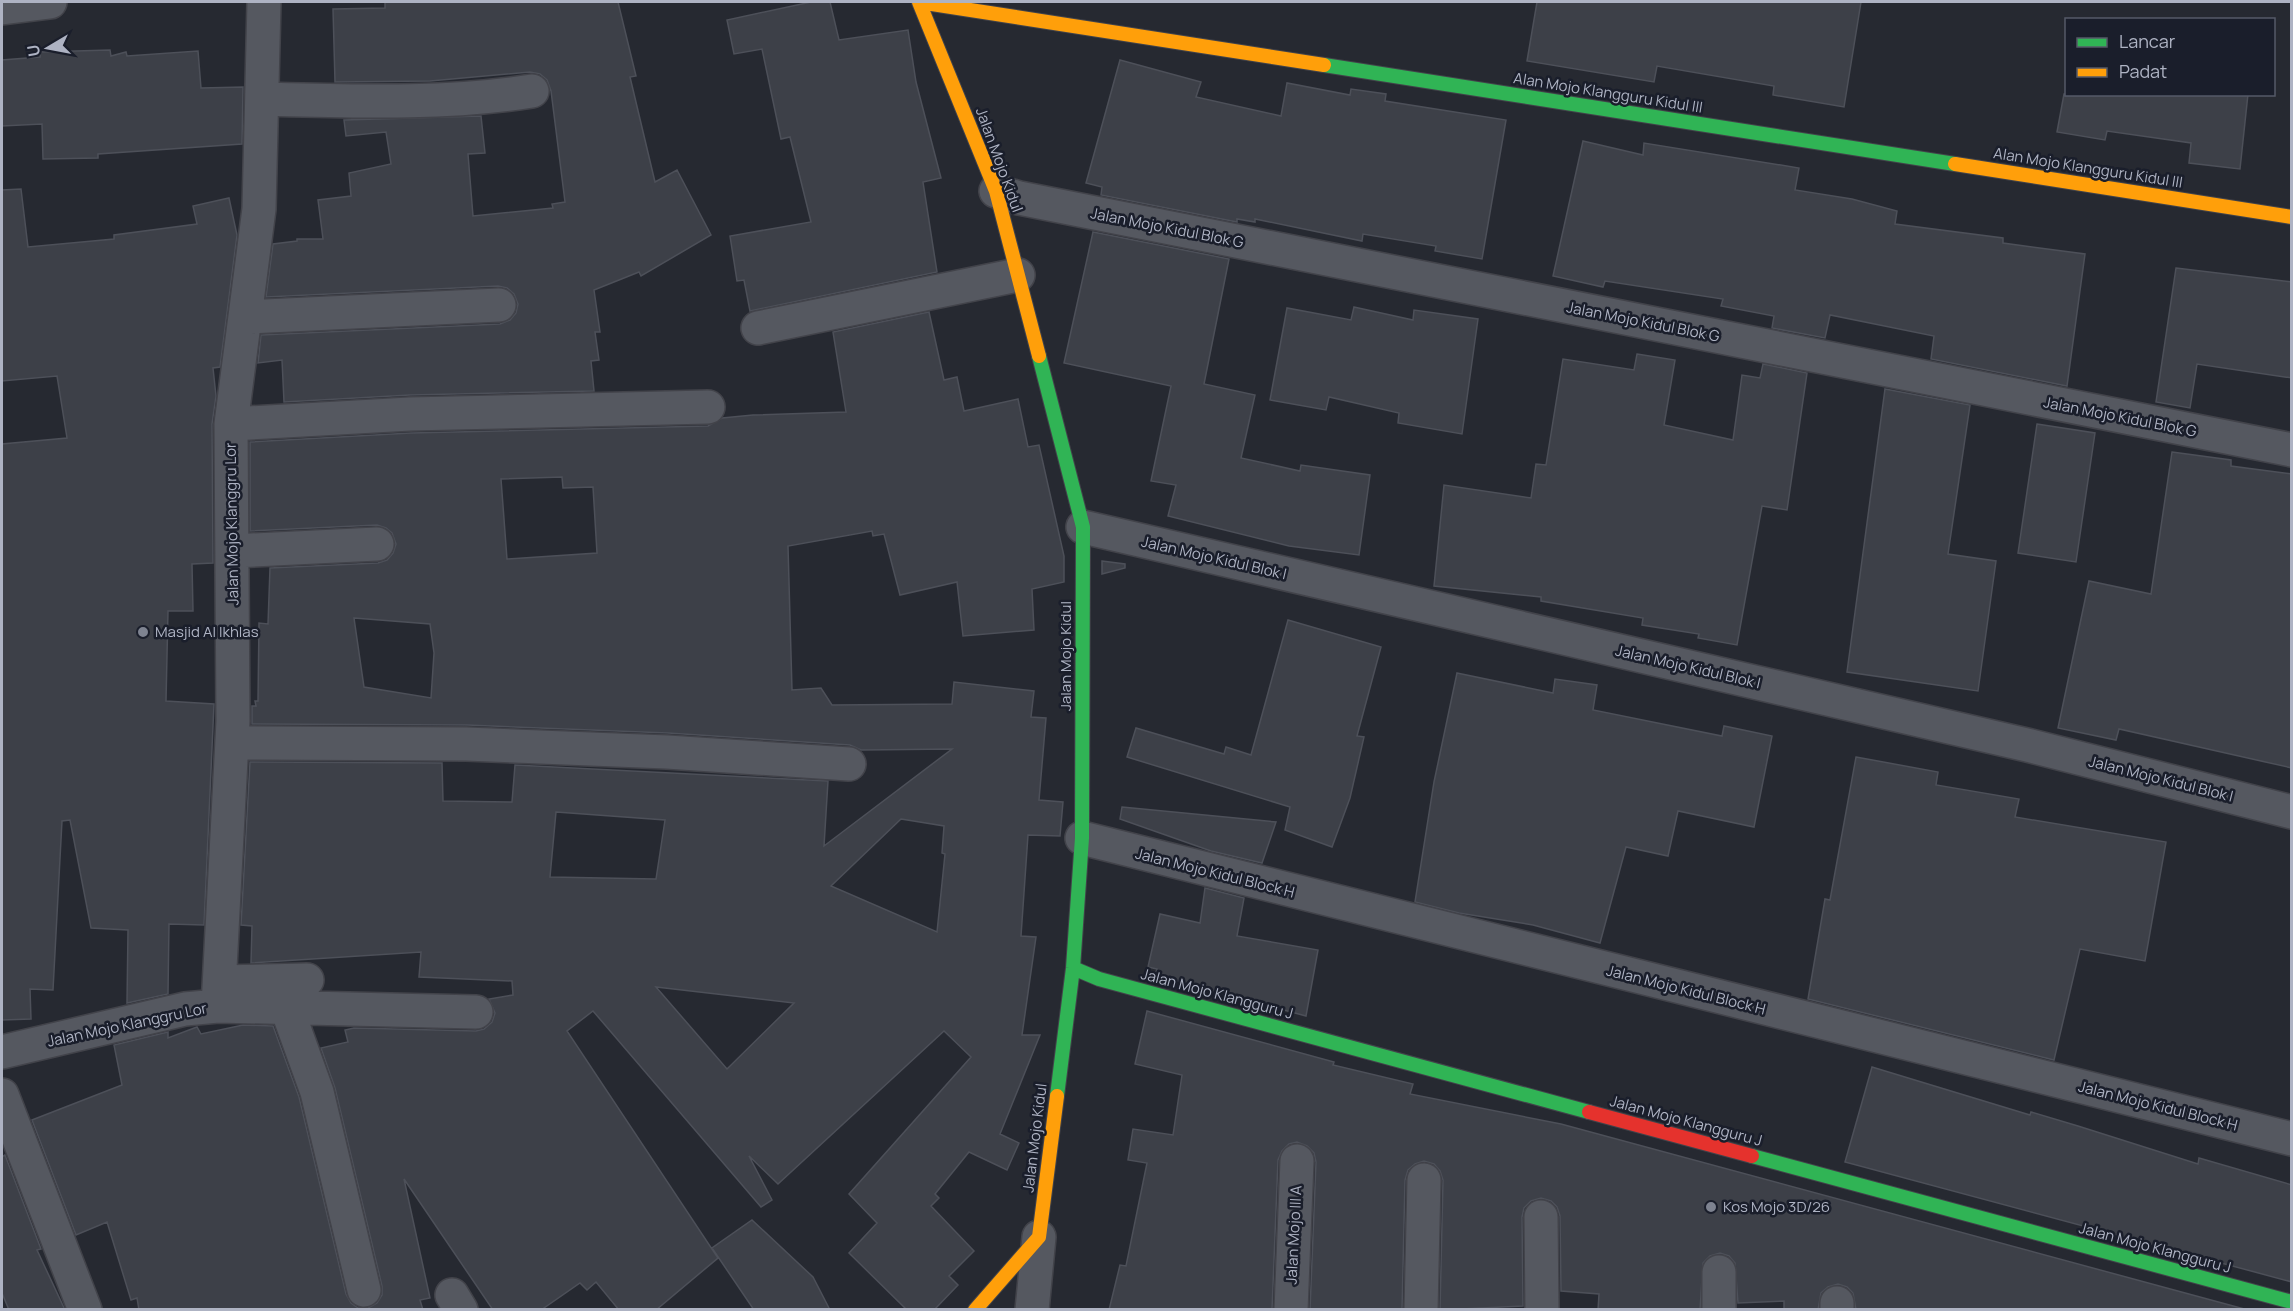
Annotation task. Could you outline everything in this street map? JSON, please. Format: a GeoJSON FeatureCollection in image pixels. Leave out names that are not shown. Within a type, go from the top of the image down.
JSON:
{"type":"FeatureCollection","features":[{"type":"Feature","properties":{"kind":"street"},"geometry":{"type":"LineString","coordinates":[[2,8],[50,2]]}},
{"type":"Feature","properties":{"kind":"street","name":"Jalan Mojo Klanggru Lor"},"geometry":{"type":"LineString","coordinates":[[2,1052],[185,1009],[219,994],[232,743],[231,424],[259,209],[264,2]]}},
{"type":"Feature","properties":{"kind":"street","name":"Jalan Mojo Kidul"},"geometry":{"type":"LineString","coordinates":[[919,2],[996,191],[1083,527],[1082,838],[1073,968],[1039,1237]]}},
{"type":"Feature","properties":{"kind":"street","name":"Alan Mojo Klangguru Kidul III"},"geometry":{"type":"LineString","coordinates":[[919,2],[2292,217]]}},
{"type":"Feature","properties":{"kind":"street"},"geometry":{"type":"LineString","coordinates":[[262,99],[393,103],[499,96],[532,91]]}},
{"type":"Feature","properties":{"kind":"street","name":"Jalan Mojo Kidul Blok G"},"geometry":{"type":"LineString","coordinates":[[996,191],[1030,201],[2292,450]]}},
{"type":"Feature","properties":{"kind":"street"},"geometry":{"type":"LineString","coordinates":[[758,327],[1018,274]]}},
{"type":"Feature","properties":{"kind":"street"},"geometry":{"type":"LineString","coordinates":[[246,317],[499,305]]}},
{"type":"Feature","properties":{"kind":"street"},"geometry":{"type":"LineString","coordinates":[[231,424],[410,414],[708,407]]}},
{"type":"Feature","properties":{"kind":"street","name":"Jalan Mojo Kidul Blok I"},"geometry":{"type":"LineString","coordinates":[[1083,527],[2027,745],[2292,812]]}},
{"type":"Feature","properties":{"kind":"street"},"geometry":{"type":"LineString","coordinates":[[233,551],[377,544]]}},
{"type":"Feature","properties":{"kind":"street"},"geometry":{"type":"LineString","coordinates":[[232,743],[466,744],[667,752],[849,764]]}},
{"type":"Feature","properties":{"kind":"street","name":"Jalan Mojo Kidul Block H"},"geometry":{"type":"LineString","coordinates":[[1082,838],[2292,1139]]}},
{"type":"Feature","properties":{"kind":"street","name":"Jalan Mojo Klangguru J"},"geometry":{"type":"LineString","coordinates":[[1073,968],[1099,979],[2292,1302]]}},
{"type":"Feature","properties":{"kind":"street"},"geometry":{"type":"LineString","coordinates":[[219,994],[307,980]]}},
{"type":"Feature","properties":{"kind":"street"},"geometry":{"type":"LineString","coordinates":[[219,994],[286,1006],[476,1012]]}},
{"type":"Feature","properties":{"kind":"street"},"geometry":{"type":"LineString","coordinates":[[286,1006],[316,1092],[364,1290]]}},
{"type":"Feature","properties":{"kind":"street"},"geometry":{"type":"LineString","coordinates":[[2,1095],[85,1310]]}},
{"type":"Feature","properties":{"kind":"street","name":"Jalan Mojo III A"},"geometry":{"type":"LineString","coordinates":[[1291,1310],[1297,1161]]}},
{"type":"Feature","properties":{"kind":"street"},"geometry":{"type":"LineString","coordinates":[[1421,1310],[1424,1180]]}},
{"type":"Feature","properties":{"kind":"street"},"geometry":{"type":"LineString","coordinates":[[1540,1217],[1542,1310]]}},
{"type":"Feature","properties":{"kind":"street"},"geometry":{"type":"LineString","coordinates":[[976,1309],[1039,1237]]}},
{"type":"Feature","properties":{"kind":"street"},"geometry":{"type":"LineString","coordinates":[[1032,1310],[1039,1237]]}},
{"type":"Feature","properties":{"kind":"street"},"geometry":{"type":"LineString","coordinates":[[1719,1272],[1719,1310]]}},
{"type":"Feature","properties":{"kind":"building"},"geometry":{"type":"Polygon","coordinates":[[[385,2],[618,2],[636,76],[630,77],[655,182],[677,170],[711,235],[641,276],[639,272],[594,290],[600,332],[595,332],[599,360],[591,361],[594,391],[410,395],[284,402],[282,360],[258,363],[261,335],[500,324],[510,320],[516,313],[518,304],[514,294],[507,288],[498,286],[266,297],[273,244],[297,241],[297,239],[323,239],[318,200],[351,196],[349,173],[391,164],[386,132],[346,136],[344,120],[481,116],[485,153],[468,154],[473,216],[553,208],[552,204],[565,202],[551,91],[547,80],[540,74],[530,72],[430,81],[335,82],[333,9],[385,8],[385,2]]]}},
{"type":"Feature","properties":{"kind":"building"},"geometry":{"type":"Polygon","coordinates":[[[811,2],[830,2],[839,40],[908,30],[916,82],[941,178],[923,182],[937,272],[750,311],[744,280],[737,281],[730,236],[811,222],[790,137],[781,139],[762,49],[734,54],[727,20],[811,2]]]}},
{"type":"Feature","properties":{"kind":"building"},"geometry":{"type":"Polygon","coordinates":[[[1537,2],[1861,2],[1844,107],[1773,95],[1774,86],[1657,66],[1654,82],[1527,61],[1537,2]]]}},
{"type":"Feature","properties":{"kind":"building"},"geometry":{"type":"Polygon","coordinates":[[[110,50],[111,56],[126,52],[127,56],[198,51],[201,88],[243,87],[242,144],[98,154],[98,158],[43,159],[42,124],[2,126],[2,60],[40,57],[40,52],[110,50]]]}},
{"type":"Feature","properties":{"kind":"building"},"geometry":{"type":"Polygon","coordinates":[[[1120,60],[1201,82],[1196,97],[1281,116],[1287,83],[1350,95],[1351,89],[1386,94],[1385,101],[1506,120],[1482,259],[1435,251],[1436,246],[1363,234],[1362,241],[1255,219],[1255,222],[1237,219],[1237,222],[1101,195],[1102,187],[1086,183],[1120,60]]]}},
{"type":"Feature","properties":{"kind":"building"},"geometry":{"type":"Polygon","coordinates":[[[2064,94],[2065,96],[2248,96],[2240,169],[2189,163],[2191,143],[2107,131],[2105,140],[2057,132],[2064,94]]]}},
{"type":"Feature","properties":{"kind":"building"},"geometry":{"type":"Polygon","coordinates":[[[1583,141],[1643,155],[1644,143],[1799,168],[1795,190],[1852,199],[1897,211],[1895,224],[2003,238],[2003,243],[2085,254],[2067,386],[1931,359],[1934,336],[1830,315],[1825,338],[1772,328],[1774,316],[1721,306],[1723,299],[1605,281],[1603,287],[1553,276],[1583,141]]]}},
{"type":"Feature","properties":{"kind":"building"},"geometry":{"type":"Polygon","coordinates":[[[21,189],[28,247],[114,239],[114,235],[197,224],[193,206],[229,198],[237,235],[220,367],[213,368],[216,396],[212,424],[213,563],[192,564],[193,611],[168,611],[166,701],[214,704],[204,925],[169,924],[168,994],[127,1003],[128,930],[91,928],[70,820],[62,821],[53,990],[30,989],[31,1019],[2,1020],[2,444],[67,438],[57,376],[2,381],[2,190],[21,189]]]}},
{"type":"Feature","properties":{"kind":"building"},"geometry":{"type":"Polygon","coordinates":[[[1093,232],[1229,259],[1204,384],[1255,395],[1241,458],[1300,471],[1301,465],[1370,475],[1359,555],[1289,546],[1168,516],[1176,485],[1151,481],[1171,386],[1064,363],[1093,232]]]}},
{"type":"Feature","properties":{"kind":"building"},"geometry":{"type":"Polygon","coordinates":[[[2176,268],[2292,282],[2292,378],[2197,364],[2190,408],[2156,402],[2176,268]]]}},
{"type":"Feature","properties":{"kind":"building"},"geometry":{"type":"Polygon","coordinates":[[[1354,307],[1413,320],[1414,310],[1478,319],[1462,434],[1398,423],[1399,413],[1329,397],[1326,410],[1270,400],[1287,308],[1351,320],[1354,307]]]}},
{"type":"Feature","properties":{"kind":"building"},"geometry":{"type":"Polygon","coordinates":[[[929,312],[944,380],[957,377],[964,411],[1018,399],[1028,447],[1039,445],[1064,556],[1064,582],[1032,589],[1034,630],[963,636],[957,582],[900,595],[884,534],[873,536],[872,531],[788,546],[792,690],[821,688],[832,705],[952,704],[954,682],[1034,691],[1031,717],[1046,718],[1039,800],[1063,802],[1060,836],[1028,835],[1021,936],[1036,937],[1022,1035],[1040,1035],[1000,1134],[1019,1143],[1007,1170],[969,1152],[935,1194],[939,1198],[931,1206],[974,1251],[949,1276],[958,1285],[934,1310],[907,1310],[849,1253],[877,1223],[849,1194],[971,1057],[944,1031],[778,1184],[749,1156],[772,1200],[761,1207],[593,1011],[567,1031],[718,1258],[656,1310],[619,1310],[596,1282],[587,1290],[580,1283],[541,1310],[493,1310],[404,1179],[430,1298],[420,1300],[423,1310],[139,1310],[137,1298],[131,1300],[107,1222],[76,1235],[32,1120],[122,1085],[114,1045],[168,1032],[168,1038],[197,1027],[201,1034],[243,1025],[273,1026],[299,1097],[346,1294],[351,1303],[358,1308],[368,1308],[377,1303],[382,1295],[382,1286],[335,1088],[321,1048],[348,1042],[345,1030],[354,1028],[476,1031],[484,1029],[492,1022],[495,1013],[489,999],[513,995],[512,981],[419,977],[421,952],[251,963],[252,926],[241,925],[250,762],[442,763],[443,801],[512,802],[515,765],[828,781],[824,846],[952,749],[861,750],[850,745],[668,733],[467,725],[252,724],[252,706],[256,706],[255,701],[258,701],[259,623],[268,624],[270,568],[378,563],[387,560],[396,544],[392,533],[377,525],[250,531],[250,442],[411,433],[708,426],[722,418],[846,412],[833,332],[929,312]],[[562,477],[501,479],[507,559],[597,553],[593,487],[563,488],[562,477]],[[354,618],[364,687],[431,698],[434,653],[430,624],[354,618]],[[556,812],[550,877],[656,879],[665,820],[556,812]],[[901,819],[831,886],[937,932],[945,854],[942,853],[944,826],[901,819]],[[656,987],[727,1069],[794,1003],[656,987]]]}},
{"type":"Feature","properties":{"kind":"building"},"geometry":{"type":"Polygon","coordinates":[[[1637,354],[1675,360],[1664,425],[1733,440],[1742,375],[1760,378],[1763,364],[1807,373],[1787,510],[1762,506],[1737,645],[1698,638],[1699,634],[1642,625],[1643,618],[1541,601],[1541,597],[1434,586],[1444,485],[1531,498],[1536,464],[1546,465],[1563,359],[1634,370],[1637,354]]]}},
{"type":"Feature","properties":{"kind":"building"},"geometry":{"type":"Polygon","coordinates":[[[1885,389],[1970,405],[1948,554],[1996,561],[1978,691],[1847,672],[1885,389]]]}},
{"type":"Feature","properties":{"kind":"building"},"geometry":{"type":"Polygon","coordinates":[[[2037,424],[2095,433],[2076,562],[2018,553],[2037,424]]]}},
{"type":"Feature","properties":{"kind":"building"},"geometry":{"type":"Polygon","coordinates":[[[2172,452],[2231,460],[2231,466],[2292,474],[2292,768],[2119,729],[2116,740],[2058,728],[2089,581],[2151,594],[2172,452]]]}},
{"type":"Feature","properties":{"kind":"building"},"geometry":{"type":"Polygon","coordinates":[[[1102,561],[1125,564],[1125,568],[1102,574],[1102,561]]]}},
{"type":"Feature","properties":{"kind":"building"},"geometry":{"type":"Polygon","coordinates":[[[1288,620],[1381,647],[1357,736],[1364,737],[1350,798],[1332,847],[1285,830],[1290,807],[1127,757],[1136,728],[1224,754],[1226,747],[1251,755],[1288,620]]]}},
{"type":"Feature","properties":{"kind":"building"},"geometry":{"type":"Polygon","coordinates":[[[1457,673],[1553,693],[1555,679],[1597,685],[1593,710],[1722,736],[1724,726],[1772,736],[1754,827],[1678,811],[1668,856],[1626,847],[1600,943],[1533,925],[1459,913],[1415,902],[1434,782],[1457,673]]]}},
{"type":"Feature","properties":{"kind":"building"},"geometry":{"type":"Polygon","coordinates":[[[1856,757],[1938,772],[1936,785],[2019,799],[2015,817],[2166,842],[2145,961],[2080,949],[2054,1060],[1808,999],[1825,899],[1830,900],[1856,757]]]}},
{"type":"Feature","properties":{"kind":"building"},"geometry":{"type":"Polygon","coordinates":[[[1122,807],[1276,822],[1262,863],[1211,851],[1120,819],[1122,807]]]}},
{"type":"Feature","properties":{"kind":"building"},"geometry":{"type":"Polygon","coordinates":[[[1205,888],[1244,898],[1237,936],[1318,950],[1306,1016],[1155,975],[1157,969],[1148,967],[1160,914],[1200,923],[1205,888]]]}},
{"type":"Feature","properties":{"kind":"building"},"geometry":{"type":"Polygon","coordinates":[[[1147,1011],[1334,1062],[1333,1065],[1413,1084],[1410,1094],[1561,1124],[2248,1310],[1856,1310],[1853,1293],[1847,1287],[1838,1284],[1828,1287],[1821,1293],[1818,1310],[1784,1310],[1784,1301],[1738,1303],[1735,1263],[1729,1256],[1720,1253],[1710,1256],[1703,1263],[1700,1310],[1598,1310],[1599,1294],[1561,1291],[1560,1216],[1557,1207],[1551,1201],[1541,1198],[1531,1201],[1524,1208],[1522,1217],[1523,1306],[1440,1310],[1443,1180],[1434,1164],[1424,1161],[1408,1170],[1405,1180],[1402,1310],[1310,1310],[1316,1162],[1314,1153],[1307,1146],[1297,1142],[1289,1144],[1282,1151],[1278,1160],[1272,1310],[1109,1310],[1120,1265],[1126,1266],[1147,1163],[1128,1160],[1133,1129],[1173,1135],[1182,1075],[1135,1064],[1147,1011]]]}},
{"type":"Feature","properties":{"kind":"building"},"geometry":{"type":"Polygon","coordinates":[[[1872,1067],[2030,1115],[2031,1112],[2198,1164],[2199,1158],[2292,1185],[2292,1282],[1845,1162],[1872,1067]]]}},
{"type":"Feature","properties":{"kind":"building"},"geometry":{"type":"Polygon","coordinates":[[[5,1155],[41,1249],[37,1250],[65,1310],[9,1310],[2,1293],[2,1157],[5,1155]]]}},
{"type":"Feature","properties":{"kind":"building"},"geometry":{"type":"Polygon","coordinates":[[[752,1220],[813,1277],[830,1310],[754,1310],[712,1248],[752,1220]]]}},
{"type":"Feature","properties":{"kind":"traffic: fast"},"geometry":{"type":"LineString","coordinates":[[1324,65],[1955,164]]}},
{"type":"Feature","properties":{"kind":"traffic: fast"},"geometry":{"type":"LineString","coordinates":[[1039,356],[1083,527],[1082,838],[1073,968],[1057,1096]]}},
{"type":"Feature","properties":{"kind":"traffic: fast"},"geometry":{"type":"LineString","coordinates":[[1073,968],[1099,979],[1589,1112]]}},
{"type":"Feature","properties":{"kind":"traffic: fast"},"geometry":{"type":"LineString","coordinates":[[1752,1156],[2292,1302]]}},
{"type":"Feature","properties":{"kind":"traffic: slow"},"geometry":{"type":"LineString","coordinates":[[919,2],[1324,65]]}},
{"type":"Feature","properties":{"kind":"traffic: slow"},"geometry":{"type":"LineString","coordinates":[[919,2],[996,191],[1039,356]]}},
{"type":"Feature","properties":{"kind":"traffic: slow"},"geometry":{"type":"LineString","coordinates":[[1955,164],[2292,217]]}},
{"type":"Feature","properties":{"kind":"traffic: slow"},"geometry":{"type":"LineString","coordinates":[[975,1310],[1039,1237],[1057,1096]]}},
{"type":"Feature","properties":{"kind":"traffic: jam"},"geometry":{"type":"LineString","coordinates":[[1589,1112],[1752,1156]]}},
{"type":"Feature","properties":{"kind":"place","name":"Masjid Al Ikhlas"},"geometry":{"type":"Point","coordinates":[143,632]}},
{"type":"Feature","properties":{"kind":"place","name":"Kos Mojo 3D/26"},"geometry":{"type":"Point","coordinates":[1711,1207]}}]}
